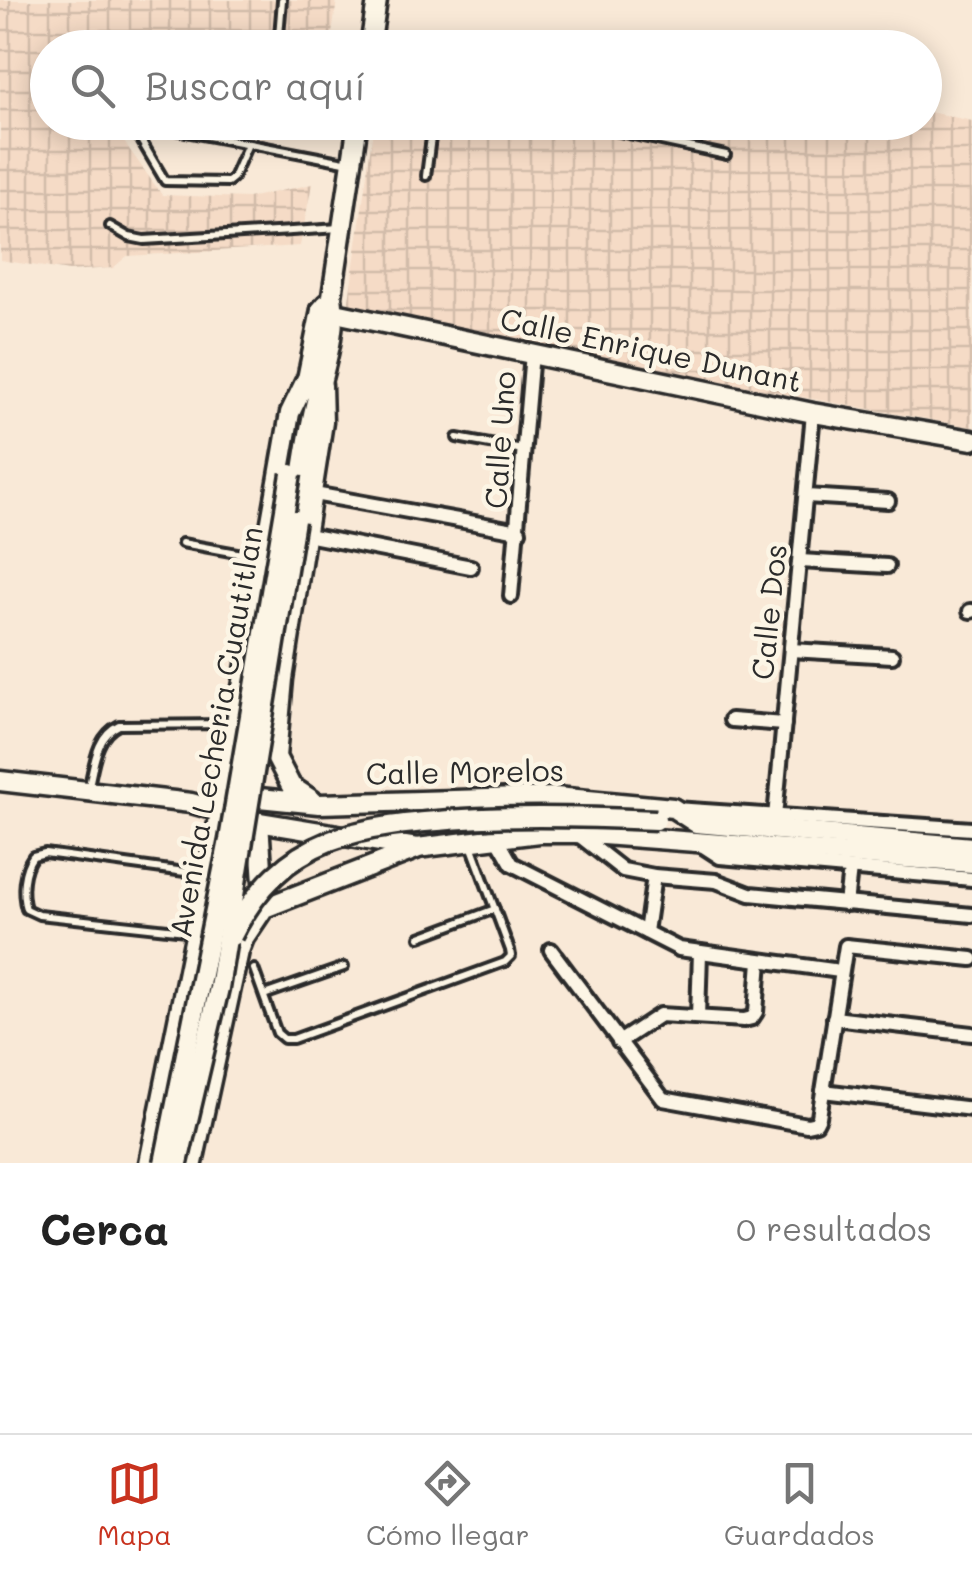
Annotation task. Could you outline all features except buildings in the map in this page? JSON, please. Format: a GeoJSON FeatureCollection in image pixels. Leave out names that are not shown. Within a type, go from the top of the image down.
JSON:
{"type":"FeatureCollection","features":[{"type":"Feature","properties":{"kind":"main road"},"geometry":{"type":"LineString","coordinates":[[373,30],[377,0]]}},
{"type":"Feature","properties":{"kind":"main road","name":"Avenida Lecheria Cuautitlan"},"geometry":{"type":"LineString","coordinates":[[164,1163],[229,840],[291,474],[329,307],[355,140]]}},
{"type":"Feature","properties":{"kind":"main road","name":"Calle Enrique Dunant"},"geometry":{"type":"LineString","coordinates":[[329,307],[813,413],[972,440]]}},
{"type":"Feature","properties":{"kind":"main road"},"geometry":{"type":"LineString","coordinates":[[314,382],[323,422],[283,679],[276,757],[291,786],[320,804]]}},
{"type":"Feature","properties":{"kind":"main road"},"geometry":{"type":"LineString","coordinates":[[148,1163],[224,794],[290,413],[314,382]]}},
{"type":"Feature","properties":{"kind":"main road","name":"Avenida Lecheria Cuautitlan"},"geometry":{"type":"LineString","coordinates":[[178,1163],[218,988],[312,417],[314,382]]}},
{"type":"Feature","properties":{"kind":"main road"},"geometry":{"type":"LineString","coordinates":[[229,765],[256,773],[276,757]]}},
{"type":"Feature","properties":{"kind":"main road"},"geometry":{"type":"LineString","coordinates":[[0,782],[191,803],[224,794]]}},
{"type":"Feature","properties":{"kind":"main road","name":"Calle Morelos"},"geometry":{"type":"LineString","coordinates":[[224,794],[320,804],[556,797],[673,808],[699,832]]}},
{"type":"Feature","properties":{"kind":"main road","name":"Calle Morelos"},"geometry":{"type":"LineString","coordinates":[[191,803],[259,822],[417,848],[539,833],[699,832]]}},
{"type":"Feature","properties":{"kind":"main road"},"geometry":{"type":"LineString","coordinates":[[193,1018],[256,895],[272,876],[292,861],[352,832],[387,824],[537,815],[656,820],[699,832],[972,862]]}},
{"type":"Feature","properties":{"kind":"main road"},"geometry":{"type":"LineString","coordinates":[[193,1163],[240,950],[264,908],[259,822]]}},
{"type":"Feature","properties":{"kind":"main road"},"geometry":{"type":"LineString","coordinates":[[699,832],[972,847]]}},
{"type":"Feature","properties":{"kind":"main road"},"geometry":{"type":"LineString","coordinates":[[264,908],[417,848]]}},
{"type":"Feature","properties":{"kind":"main road"},"geometry":{"type":"LineString","coordinates":[[210,866],[229,852],[243,856],[264,885]]}},
{"type":"Feature","properties":{"kind":"street","name":"Calle Uno"},"geometry":{"type":"LineString","coordinates":[[511,596],[532,354]]}},
{"type":"Feature","properties":{"kind":"street","name":"Calle Dos"},"geometry":{"type":"LineString","coordinates":[[775,816],[813,413]]}},
{"type":"Feature","properties":{"kind":"street"},"geometry":{"type":"LineString","coordinates":[[314,494],[519,531]]}},
{"type":"Feature","properties":{"kind":"street"},"geometry":{"type":"LineString","coordinates":[[806,496],[888,501]]}},
{"type":"Feature","properties":{"kind":"street"},"geometry":{"type":"LineString","coordinates":[[307,535],[471,567]]}},
{"type":"Feature","properties":{"kind":"street"},"geometry":{"type":"LineString","coordinates":[[800,561],[887,566]]}},
{"type":"Feature","properties":{"kind":"street"},"geometry":{"type":"LineString","coordinates":[[791,650],[892,656]]}},
{"type":"Feature","properties":{"kind":"street"},"geometry":{"type":"LineString","coordinates":[[731,720],[784,724]]}},
{"type":"Feature","properties":{"kind":"street"},"geometry":{"type":"LineString","coordinates":[[673,808],[972,829]]}},
{"type":"Feature","properties":{"kind":"street"},"geometry":{"type":"LineString","coordinates":[[699,832],[708,852],[720,857],[972,879]]}},
{"type":"Feature","properties":{"kind":"street"},"geometry":{"type":"LineString","coordinates":[[576,833],[612,865],[654,876],[716,881],[750,894],[972,915]]}},
{"type":"Feature","properties":{"kind":"street"},"geometry":{"type":"LineString","coordinates":[[498,838],[512,864],[679,950],[840,971]]}},
{"type":"Feature","properties":{"kind":"street"},"geometry":{"type":"LineString","coordinates":[[846,904],[850,869]]}},
{"type":"Feature","properties":{"kind":"street"},"geometry":{"type":"LineString","coordinates":[[646,932],[654,876]]}},
{"type":"Feature","properties":{"kind":"street"},"geometry":{"type":"LineString","coordinates":[[550,950],[663,1099],[807,1125],[816,1123],[846,946],[972,959]]}},
{"type":"Feature","properties":{"kind":"street"},"geometry":{"type":"LineString","coordinates":[[698,1017],[700,952]]}},
{"type":"Feature","properties":{"kind":"street"},"geometry":{"type":"LineString","coordinates":[[619,1042],[660,1015],[752,1018],[756,1012],[760,961]]}},
{"type":"Feature","properties":{"kind":"street"},"geometry":{"type":"LineString","coordinates":[[834,1018],[972,1034]]}},
{"type":"Feature","properties":{"kind":"street"},"geometry":{"type":"LineString","coordinates":[[823,1090],[972,1108]]}},
{"type":"Feature","properties":{"kind":"lane"},"geometry":{"type":"LineString","coordinates":[[280,30],[282,0]]}},
{"type":"Feature","properties":{"kind":"lane"},"geometry":{"type":"LineString","coordinates":[[140,140],[160,176],[176,184],[228,182],[248,144]]}},
{"type":"Feature","properties":{"kind":"lane"},"geometry":{"type":"LineString","coordinates":[[227,140],[351,163]]}},
{"type":"Feature","properties":{"kind":"lane"},"geometry":{"type":"LineString","coordinates":[[426,176],[431,140]]}},
{"type":"Feature","properties":{"kind":"lane"},"geometry":{"type":"LineString","coordinates":[[656,140],[726,155]]}},
{"type":"Feature","properties":{"kind":"lane"},"geometry":{"type":"LineString","coordinates":[[110,226],[144,240],[340,228]]}},
{"type":"Feature","properties":{"kind":"lane"},"geometry":{"type":"LineString","coordinates":[[457,438],[524,450]]}},
{"type":"Feature","properties":{"kind":"lane"},"geometry":{"type":"LineString","coordinates":[[182,543],[264,558]]}},
{"type":"Feature","properties":{"kind":"lane"},"geometry":{"type":"LineString","coordinates":[[88,791],[101,740],[107,730],[118,725],[236,724]]}},
{"type":"Feature","properties":{"kind":"lane"},"geometry":{"type":"LineString","coordinates":[[254,969],[277,1033],[284,1039],[293,1039],[505,962],[511,956],[510,950],[470,841]]}},
{"type":"Feature","properties":{"kind":"lane"},"geometry":{"type":"LineString","coordinates":[[196,932],[38,915],[26,909],[23,900],[26,866],[33,856],[45,853],[210,866]]}},
{"type":"Feature","properties":{"kind":"lane"},"geometry":{"type":"LineString","coordinates":[[420,937],[495,908]]}},
{"type":"Feature","properties":{"kind":"lane"},"geometry":{"type":"LineString","coordinates":[[264,996],[344,967]]}},
{"type":"Feature","properties":{"kind":"shaded area"},"geometry":{"type":"Polygon","coordinates":[[[0,0],[337,0],[333,30],[30,30],[30,140],[123,140],[162,195],[248,198],[312,184],[300,246],[127,256],[113,268],[69,271],[0,260],[0,0]]]}},
{"type":"Feature","properties":{"kind":"shaded area"},"geometry":{"type":"Polygon","coordinates":[[[942,115],[972,121],[972,427],[348,307],[372,140],[942,140],[942,115]]]}}]}
